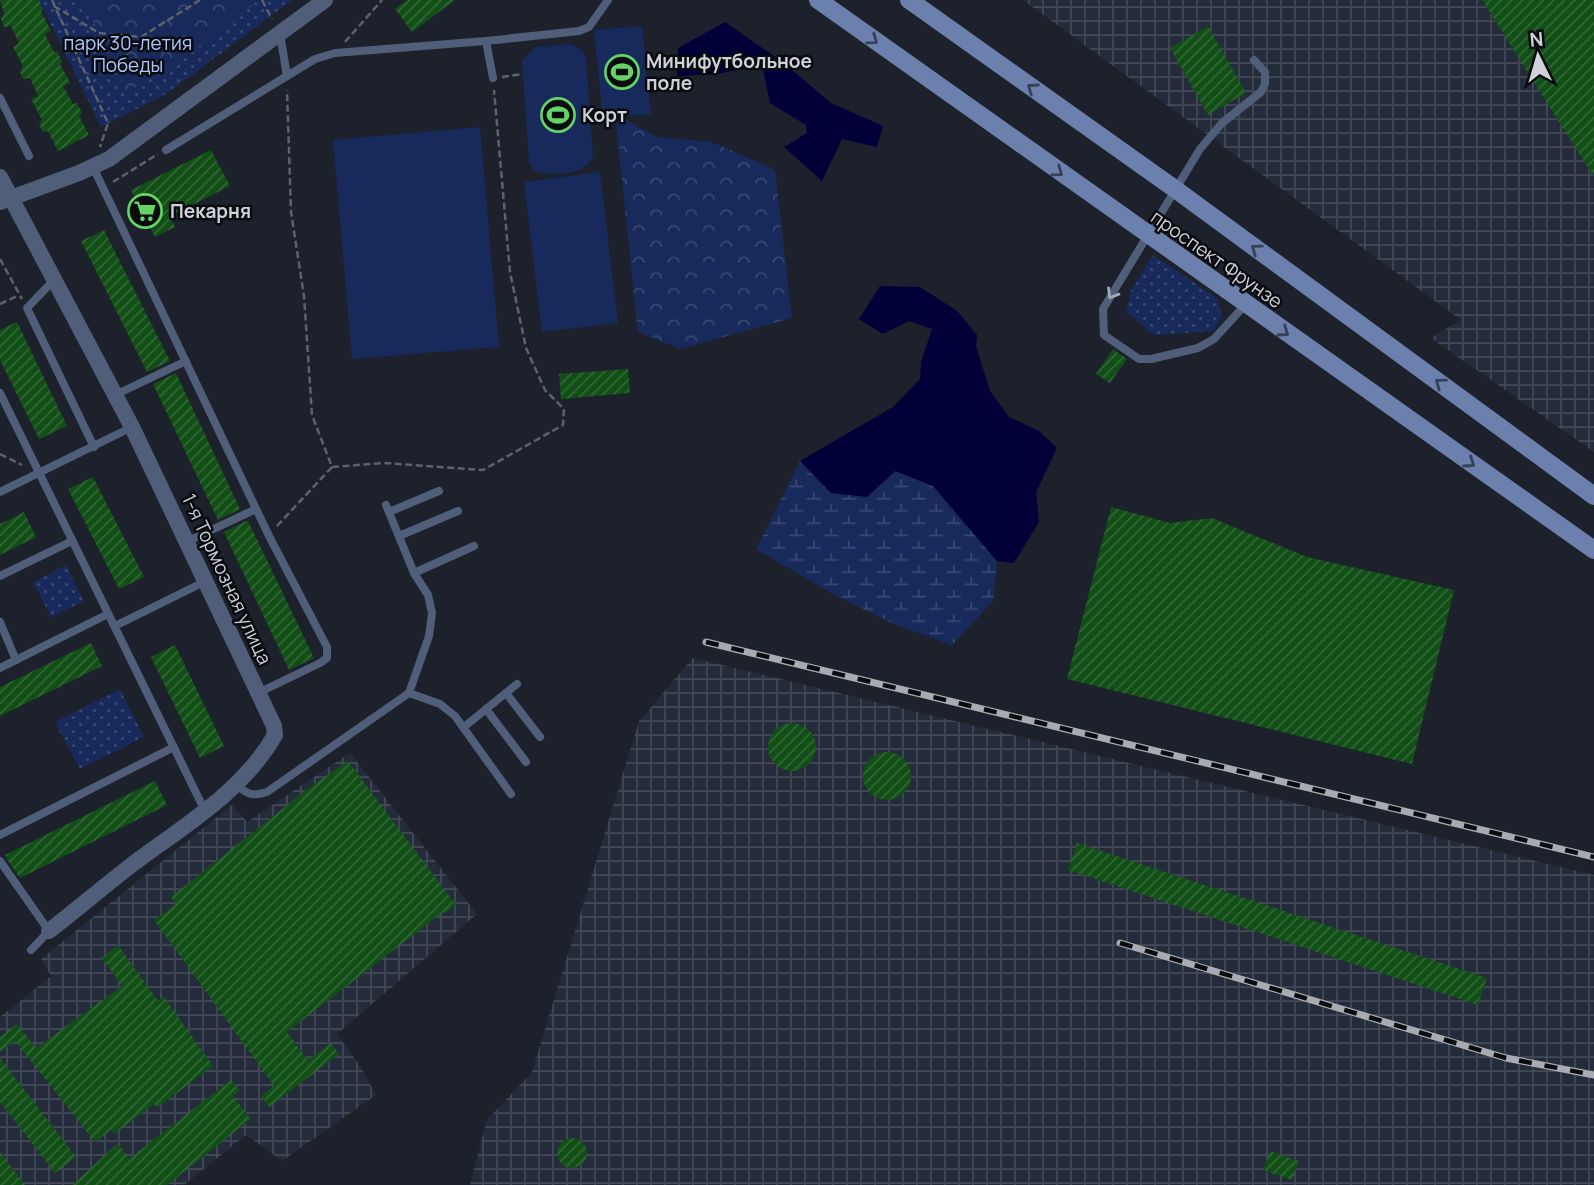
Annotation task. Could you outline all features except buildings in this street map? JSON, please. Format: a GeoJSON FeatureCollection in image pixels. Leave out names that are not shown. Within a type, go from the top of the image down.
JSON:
{"type":"FeatureCollection","features":[{"type":"Feature","properties":{"kind":"main road","name":"проспект Фрунзе"},"geometry":{"type":"LineString","coordinates":[[818,0],[1594,550]]}},
{"type":"Feature","properties":{"kind":"main road","name":"проспект Фрунзе"},"geometry":{"type":"LineString","coordinates":[[909,0],[1175,189],[1594,496]]}},
{"type":"Feature","properties":{"kind":"street"},"geometry":{"type":"LineString","coordinates":[[5,200],[109,159],[325,0]]}},
{"type":"Feature","properties":{"kind":"street","name":"1-я Тормозная улица"},"geometry":{"type":"LineString","coordinates":[[0,177],[5,200],[54,280],[132,427],[274,726],[275,735],[235,784],[205,811],[49,931]]}},
{"type":"Feature","properties":{"kind":"lane"},"geometry":{"type":"LineString","coordinates":[[166,150],[315,59],[335,53],[579,31],[589,27],[608,0]]}},
{"type":"Feature","properties":{"kind":"lane"},"geometry":{"type":"LineString","coordinates":[[280,34],[286,76]]}},
{"type":"Feature","properties":{"kind":"lane"},"geometry":{"type":"LineString","coordinates":[[486,41],[493,78]]}},
{"type":"Feature","properties":{"kind":"lane"},"geometry":{"type":"LineString","coordinates":[[1245,305],[1214,339],[1198,348],[1151,359],[1139,359],[1104,335],[1102,309],[1209,136],[1261,92],[1265,84],[1265,72],[1254,60]]}},
{"type":"Feature","properties":{"kind":"lane"},"geometry":{"type":"LineString","coordinates":[[0,98],[29,156]]}},
{"type":"Feature","properties":{"kind":"lane"},"geometry":{"type":"LineString","coordinates":[[93,167],[269,536],[327,647],[327,658],[258,693]]}},
{"type":"Feature","properties":{"kind":"lane"},"geometry":{"type":"LineString","coordinates":[[54,280],[27,308],[94,447]]}},
{"type":"Feature","properties":{"kind":"lane"},"geometry":{"type":"LineString","coordinates":[[115,395],[186,362]]}},
{"type":"Feature","properties":{"kind":"lane"},"geometry":{"type":"LineString","coordinates":[[0,393],[205,811]]}},
{"type":"Feature","properties":{"kind":"lane"},"geometry":{"type":"LineString","coordinates":[[0,492],[132,427]]}},
{"type":"Feature","properties":{"kind":"lane"},"geometry":{"type":"LineString","coordinates":[[235,784],[245,793],[254,796],[267,792],[409,692],[429,636],[432,613],[428,595],[414,573],[387,508],[439,491]]}},
{"type":"Feature","properties":{"kind":"lane"},"geometry":{"type":"LineString","coordinates":[[186,542],[256,509]]}},
{"type":"Feature","properties":{"kind":"lane"},"geometry":{"type":"LineString","coordinates":[[399,536],[458,511]]}},
{"type":"Feature","properties":{"kind":"lane"},"geometry":{"type":"LineString","coordinates":[[0,576],[72,541]]}},
{"type":"Feature","properties":{"kind":"lane"},"geometry":{"type":"LineString","coordinates":[[414,573],[474,546]]}},
{"type":"Feature","properties":{"kind":"lane"},"geometry":{"type":"LineString","coordinates":[[115,626],[206,581]]}},
{"type":"Feature","properties":{"kind":"lane"},"geometry":{"type":"LineString","coordinates":[[0,668],[108,614]]}},
{"type":"Feature","properties":{"kind":"lane"},"geometry":{"type":"LineString","coordinates":[[0,622],[16,660]]}},
{"type":"Feature","properties":{"kind":"lane"},"geometry":{"type":"LineString","coordinates":[[464,727],[517,684]]}},
{"type":"Feature","properties":{"kind":"lane"},"geometry":{"type":"LineString","coordinates":[[409,692],[440,704],[464,727],[511,794]]}},
{"type":"Feature","properties":{"kind":"lane"},"geometry":{"type":"LineString","coordinates":[[506,693],[540,737]]}},
{"type":"Feature","properties":{"kind":"lane"},"geometry":{"type":"LineString","coordinates":[[486,709],[526,762]]}},
{"type":"Feature","properties":{"kind":"lane"},"geometry":{"type":"LineString","coordinates":[[0,835],[174,747]]}},
{"type":"Feature","properties":{"kind":"lane"},"geometry":{"type":"LineString","coordinates":[[0,861],[49,931],[31,950]]}},
{"type":"Feature","properties":{"kind":"path"},"geometry":{"type":"LineString","coordinates":[[52,0],[108,123],[93,167]]}},
{"type":"Feature","properties":{"kind":"path"},"geometry":{"type":"LineString","coordinates":[[54,6],[99,33],[141,37],[200,0]]}},
{"type":"Feature","properties":{"kind":"path"},"geometry":{"type":"LineString","coordinates":[[262,0],[280,34]]}},
{"type":"Feature","properties":{"kind":"path"},"geometry":{"type":"LineString","coordinates":[[335,53],[382,0]]}},
{"type":"Feature","properties":{"kind":"path"},"geometry":{"type":"LineString","coordinates":[[269,536],[332,467],[384,463],[483,470],[563,425],[564,409],[545,390],[526,348],[510,272],[493,78],[523,74]]}},
{"type":"Feature","properties":{"kind":"path"},"geometry":{"type":"LineString","coordinates":[[286,76],[291,212],[304,296],[312,415],[332,467]]}},
{"type":"Feature","properties":{"kind":"path"},"geometry":{"type":"LineString","coordinates":[[102,189],[166,150]]}},
{"type":"Feature","properties":{"kind":"path"},"geometry":{"type":"LineString","coordinates":[[0,259],[27,308]]}},
{"type":"Feature","properties":{"kind":"path"},"geometry":{"type":"LineString","coordinates":[[0,304],[20,294]]}},
{"type":"Feature","properties":{"kind":"path"},"geometry":{"type":"LineString","coordinates":[[0,454],[40,473]]}},
{"type":"Feature","properties":{"kind":"shaded area"},"geometry":{"type":"Polygon","coordinates":[[[1023,0],[1594,0],[1594,452],[1431,338],[1461,320],[1023,0]]]}},
{"type":"Feature","properties":{"kind":"shaded area"},"geometry":{"type":"Polygon","coordinates":[[[725,22],[781,61],[831,103],[883,126],[877,147],[842,139],[822,181],[784,147],[807,133],[806,125],[770,103],[762,65],[717,74],[677,76],[678,48],[725,22]]]}},
{"type":"Feature","properties":{"kind":"shaded area"},"geometry":{"type":"Polygon","coordinates":[[[880,286],[920,287],[957,311],[977,335],[976,346],[990,391],[1009,417],[1039,431],[1057,448],[1036,492],[1039,522],[1014,563],[997,561],[933,486],[895,471],[867,497],[831,493],[800,461],[893,407],[920,379],[921,362],[932,329],[909,321],[883,334],[859,319],[880,286]]]}},
{"type":"Feature","properties":{"kind":"shaded area"},"geometry":{"type":"Polygon","coordinates":[[[693,658],[1594,875],[1594,1185],[470,1185],[487,1120],[532,1072],[639,721],[693,658]]]}},
{"type":"Feature","properties":{"kind":"shaded area"},"geometry":{"type":"Polygon","coordinates":[[[350,753],[477,914],[337,1034],[360,1066],[376,1095],[282,1161],[246,1135],[184,1185],[0,1185],[0,1017],[51,976],[41,959],[232,805],[247,822],[350,753]]]}},
{"type":"Feature","properties":{"kind":"green space","name":"парк 30-летия Победы"},"geometry":{"type":"Polygon","coordinates":[[[39,0],[292,0],[168,93],[101,127],[39,0]]]}},
{"type":"Feature","properties":{"kind":"green space"},"geometry":{"type":"Polygon","coordinates":[[[83,0],[258,0],[222,31],[127,92],[83,0]]]}},
{"type":"Feature","properties":{"kind":"green space","name":"Минифутбольное поле"},"geometry":{"type":"Polygon","coordinates":[[[642,26],[651,114],[603,118],[594,30],[642,26]]]}},
{"type":"Feature","properties":{"kind":"green space","name":"Корт"},"geometry":{"type":"Polygon","coordinates":[[[570,44],[580,49],[586,57],[593,156],[589,163],[576,171],[550,174],[534,171],[529,162],[522,60],[536,47],[570,44]]]}},
{"type":"Feature","properties":{"kind":"green space"},"geometry":{"type":"Polygon","coordinates":[[[615,114],[657,137],[712,142],[775,170],[792,318],[680,349],[638,332],[615,114]]]}},
{"type":"Feature","properties":{"kind":"green space"},"geometry":{"type":"Polygon","coordinates":[[[480,127],[499,347],[352,359],[333,140],[480,127]]]}},
{"type":"Feature","properties":{"kind":"green space"},"geometry":{"type":"Polygon","coordinates":[[[600,172],[618,323],[542,332],[524,182],[600,172]]]}},
{"type":"Feature","properties":{"kind":"green space"},"geometry":{"type":"Polygon","coordinates":[[[1153,255],[1217,298],[1222,316],[1213,331],[1154,335],[1126,312],[1131,290],[1153,255]]]}},
{"type":"Feature","properties":{"kind":"green space"},"geometry":{"type":"Polygon","coordinates":[[[800,461],[832,493],[884,483],[895,471],[933,486],[997,561],[993,601],[952,645],[896,625],[835,595],[756,549],[800,461]]]}},
{"type":"Feature","properties":{"kind":"green space"},"geometry":{"type":"Polygon","coordinates":[[[66,565],[84,601],[51,617],[33,582],[66,565]]]}},
{"type":"Feature","properties":{"kind":"green space"},"geometry":{"type":"Polygon","coordinates":[[[120,689],[144,737],[80,769],[55,722],[120,689]]]}},
{"type":"Feature","properties":{"kind":"railway"},"geometry":{"type":"LineString","coordinates":[[706,642],[1594,857]]}},
{"type":"Feature","properties":{"kind":"railway"},"geometry":{"type":"LineString","coordinates":[[1120,943],[1506,1058],[1594,1075]]}},
{"type":"Feature","properties":{"kind":"place","name":"Минифутбольное поле"},"geometry":{"type":"Point","coordinates":[622,72]}},
{"type":"Feature","properties":{"kind":"place","name":"Корт"},"geometry":{"type":"Point","coordinates":[558,115]}},
{"type":"Feature","properties":{"kind":"place","name":"Пекарня"},"geometry":{"type":"Point","coordinates":[145,211]}}]}
